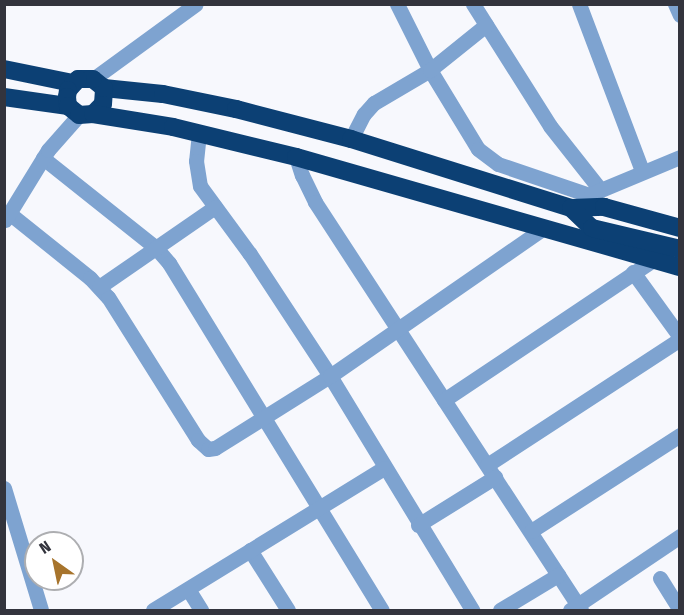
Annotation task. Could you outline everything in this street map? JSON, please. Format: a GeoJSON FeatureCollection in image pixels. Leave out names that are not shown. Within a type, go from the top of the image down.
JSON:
{"type":"FeatureCollection","features":[{"type":"Feature","properties":{"kind":"highway"},"geometry":{"type":"LineString","coordinates":[[4,69],[72,83],[86,78],[98,84],[198,100],[351,139],[571,208],[604,207],[680,228]]}},
{"type":"Feature","properties":{"kind":"highway"},"geometry":{"type":"LineString","coordinates":[[72,83],[66,97],[80,112]]}},
{"type":"Feature","properties":{"kind":"highway"},"geometry":{"type":"LineString","coordinates":[[80,112],[104,104],[98,84]]}},
{"type":"Feature","properties":{"kind":"highway"},"geometry":{"type":"LineString","coordinates":[[4,97],[199,133],[296,157],[680,267]]}},
{"type":"Feature","properties":{"kind":"highway"},"geometry":{"type":"LineString","coordinates":[[571,208],[592,228],[680,249]]}},
{"type":"Feature","properties":{"kind":"street"},"geometry":{"type":"LineString","coordinates":[[98,84],[196,4]]}},
{"type":"Feature","properties":{"kind":"street"},"geometry":{"type":"LineString","coordinates":[[397,4],[430,70],[478,149],[488,158],[594,191]]}},
{"type":"Feature","properties":{"kind":"street"},"geometry":{"type":"LineString","coordinates":[[473,4],[594,191]]}},
{"type":"Feature","properties":{"kind":"street"},"geometry":{"type":"LineString","coordinates":[[579,4],[642,171]]}},
{"type":"Feature","properties":{"kind":"street"},"geometry":{"type":"LineString","coordinates":[[675,4],[680,15]]}},
{"type":"Feature","properties":{"kind":"street"},"geometry":{"type":"LineString","coordinates":[[351,139],[364,114],[374,103],[430,70],[486,25]]}},
{"type":"Feature","properties":{"kind":"street"},"geometry":{"type":"LineString","coordinates":[[80,112],[43,158],[7,216],[99,287],[202,446],[208,449],[215,448],[330,376],[542,229]]}},
{"type":"Feature","properties":{"kind":"street"},"geometry":{"type":"LineString","coordinates":[[199,133],[196,175],[200,186],[250,254],[330,376],[418,525],[472,610]]}},
{"type":"Feature","properties":{"kind":"street"},"geometry":{"type":"LineString","coordinates":[[296,157],[308,190],[397,330],[531,531],[576,609],[680,536]]}},
{"type":"Feature","properties":{"kind":"street"},"geometry":{"type":"LineString","coordinates":[[571,208],[594,191],[680,157]]}},
{"type":"Feature","properties":{"kind":"street"},"geometry":{"type":"LineString","coordinates":[[43,158],[156,248],[169,263],[382,610]]}},
{"type":"Feature","properties":{"kind":"street"},"geometry":{"type":"LineString","coordinates":[[99,287],[215,207]]}},
{"type":"Feature","properties":{"kind":"street"},"geometry":{"type":"LineString","coordinates":[[444,399],[652,260]]}},
{"type":"Feature","properties":{"kind":"street"},"geometry":{"type":"LineString","coordinates":[[418,525],[680,338],[633,273]]}},
{"type":"Feature","properties":{"kind":"street"},"geometry":{"type":"LineString","coordinates":[[531,531],[680,435]]}},
{"type":"Feature","properties":{"kind":"street"},"geometry":{"type":"LineString","coordinates":[[153,610],[384,468]]}},
{"type":"Feature","properties":{"kind":"street"},"geometry":{"type":"LineString","coordinates":[[4,488],[9,527],[37,608]]}},
{"type":"Feature","properties":{"kind":"street"},"geometry":{"type":"LineString","coordinates":[[250,550],[288,610]]}},
{"type":"Feature","properties":{"kind":"street"},"geometry":{"type":"LineString","coordinates":[[500,610],[558,575]]}},
{"type":"Feature","properties":{"kind":"street"},"geometry":{"type":"LineString","coordinates":[[660,579],[680,610]]}},
{"type":"Feature","properties":{"kind":"street"},"geometry":{"type":"LineString","coordinates":[[188,589],[201,610]]}}]}
